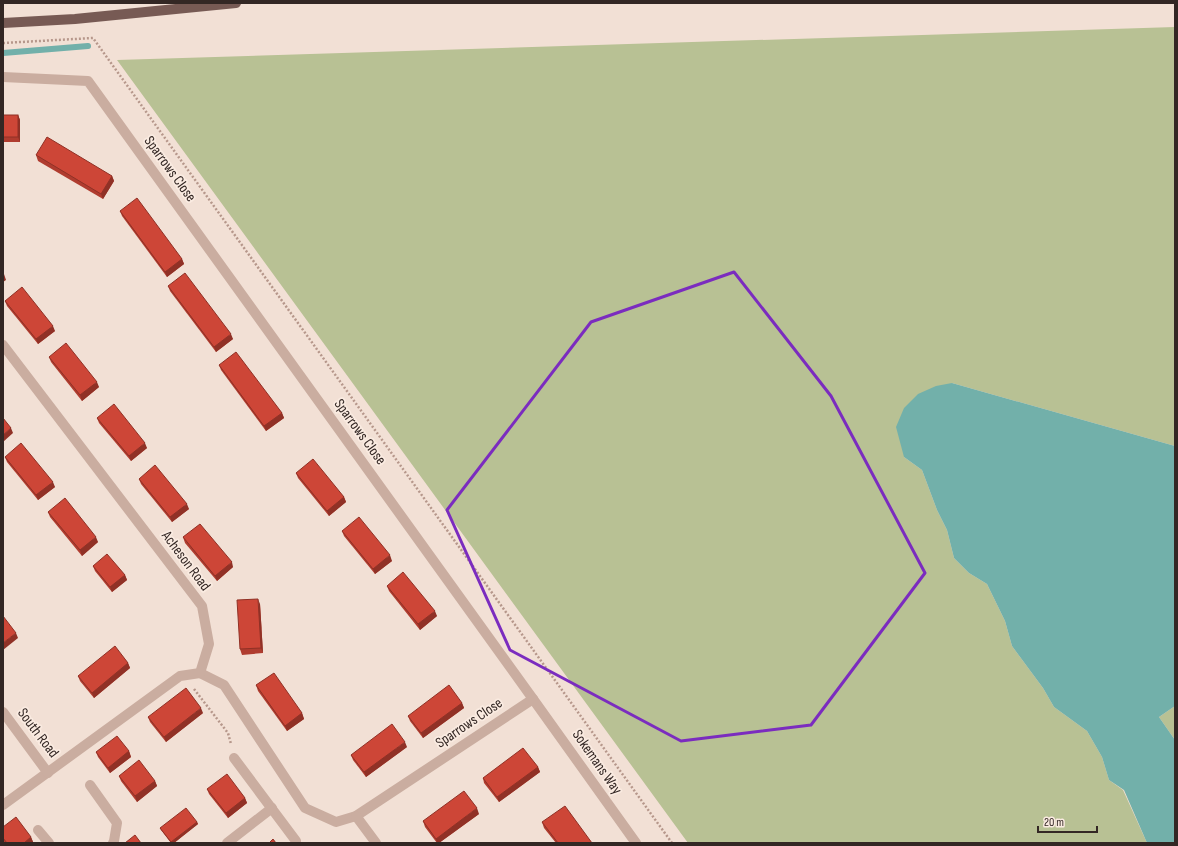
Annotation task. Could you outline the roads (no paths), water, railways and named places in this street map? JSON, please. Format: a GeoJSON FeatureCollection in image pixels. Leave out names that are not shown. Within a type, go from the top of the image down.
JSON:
{"type":"FeatureCollection","features":[{"type":"Feature","properties":{"kind":"main road"},"geometry":{"type":"LineString","coordinates":[[3,23],[76,19],[236,3]]}},
{"type":"Feature","properties":{"kind":"street","name":"Sparrows Close"},"geometry":{"type":"LineString","coordinates":[[3,77],[88,81],[533,698],[356,816],[336,822],[306,808],[224,684],[200,673]]}},
{"type":"Feature","properties":{"kind":"street","name":"Acheson Road"},"geometry":{"type":"LineString","coordinates":[[3,345],[202,606],[209,644],[200,673]]}},
{"type":"Feature","properties":{"kind":"street"},"geometry":{"type":"LineString","coordinates":[[3,805],[180,676],[200,673]]}},
{"type":"Feature","properties":{"kind":"street","name":"Sokemans Way"},"geometry":{"type":"LineString","coordinates":[[533,698],[636,843]]}},
{"type":"Feature","properties":{"kind":"street","name":"South Road"},"geometry":{"type":"LineString","coordinates":[[3,712],[48,773]]}},
{"type":"Feature","properties":{"kind":"street"},"geometry":{"type":"LineString","coordinates":[[234,758],[296,841]]}},
{"type":"Feature","properties":{"kind":"street"},"geometry":{"type":"LineString","coordinates":[[90,785],[117,823],[113,843]]}},
{"type":"Feature","properties":{"kind":"street"},"geometry":{"type":"LineString","coordinates":[[227,843],[272,808]]}},
{"type":"Feature","properties":{"kind":"street"},"geometry":{"type":"LineString","coordinates":[[356,816],[376,843]]}},
{"type":"Feature","properties":{"kind":"street"},"geometry":{"type":"LineString","coordinates":[[38,830],[49,843]]}},
{"type":"Feature","properties":{"kind":"water"},"geometry":{"type":"Polygon","coordinates":[[[952,383],[1175,446],[1175,706],[1159,717],[1175,740],[1175,843],[1147,843],[1124,790],[1109,780],[1102,757],[1087,731],[1054,707],[1043,688],[1012,646],[1005,621],[987,584],[969,573],[954,558],[947,530],[937,510],[922,470],[904,457],[896,427],[904,408],[918,394],[936,386],[952,383]]]}},
{"type":"Feature","properties":{"kind":"waterway"},"geometry":{"type":"LineString","coordinates":[[3,53],[88,46]]}}]}
